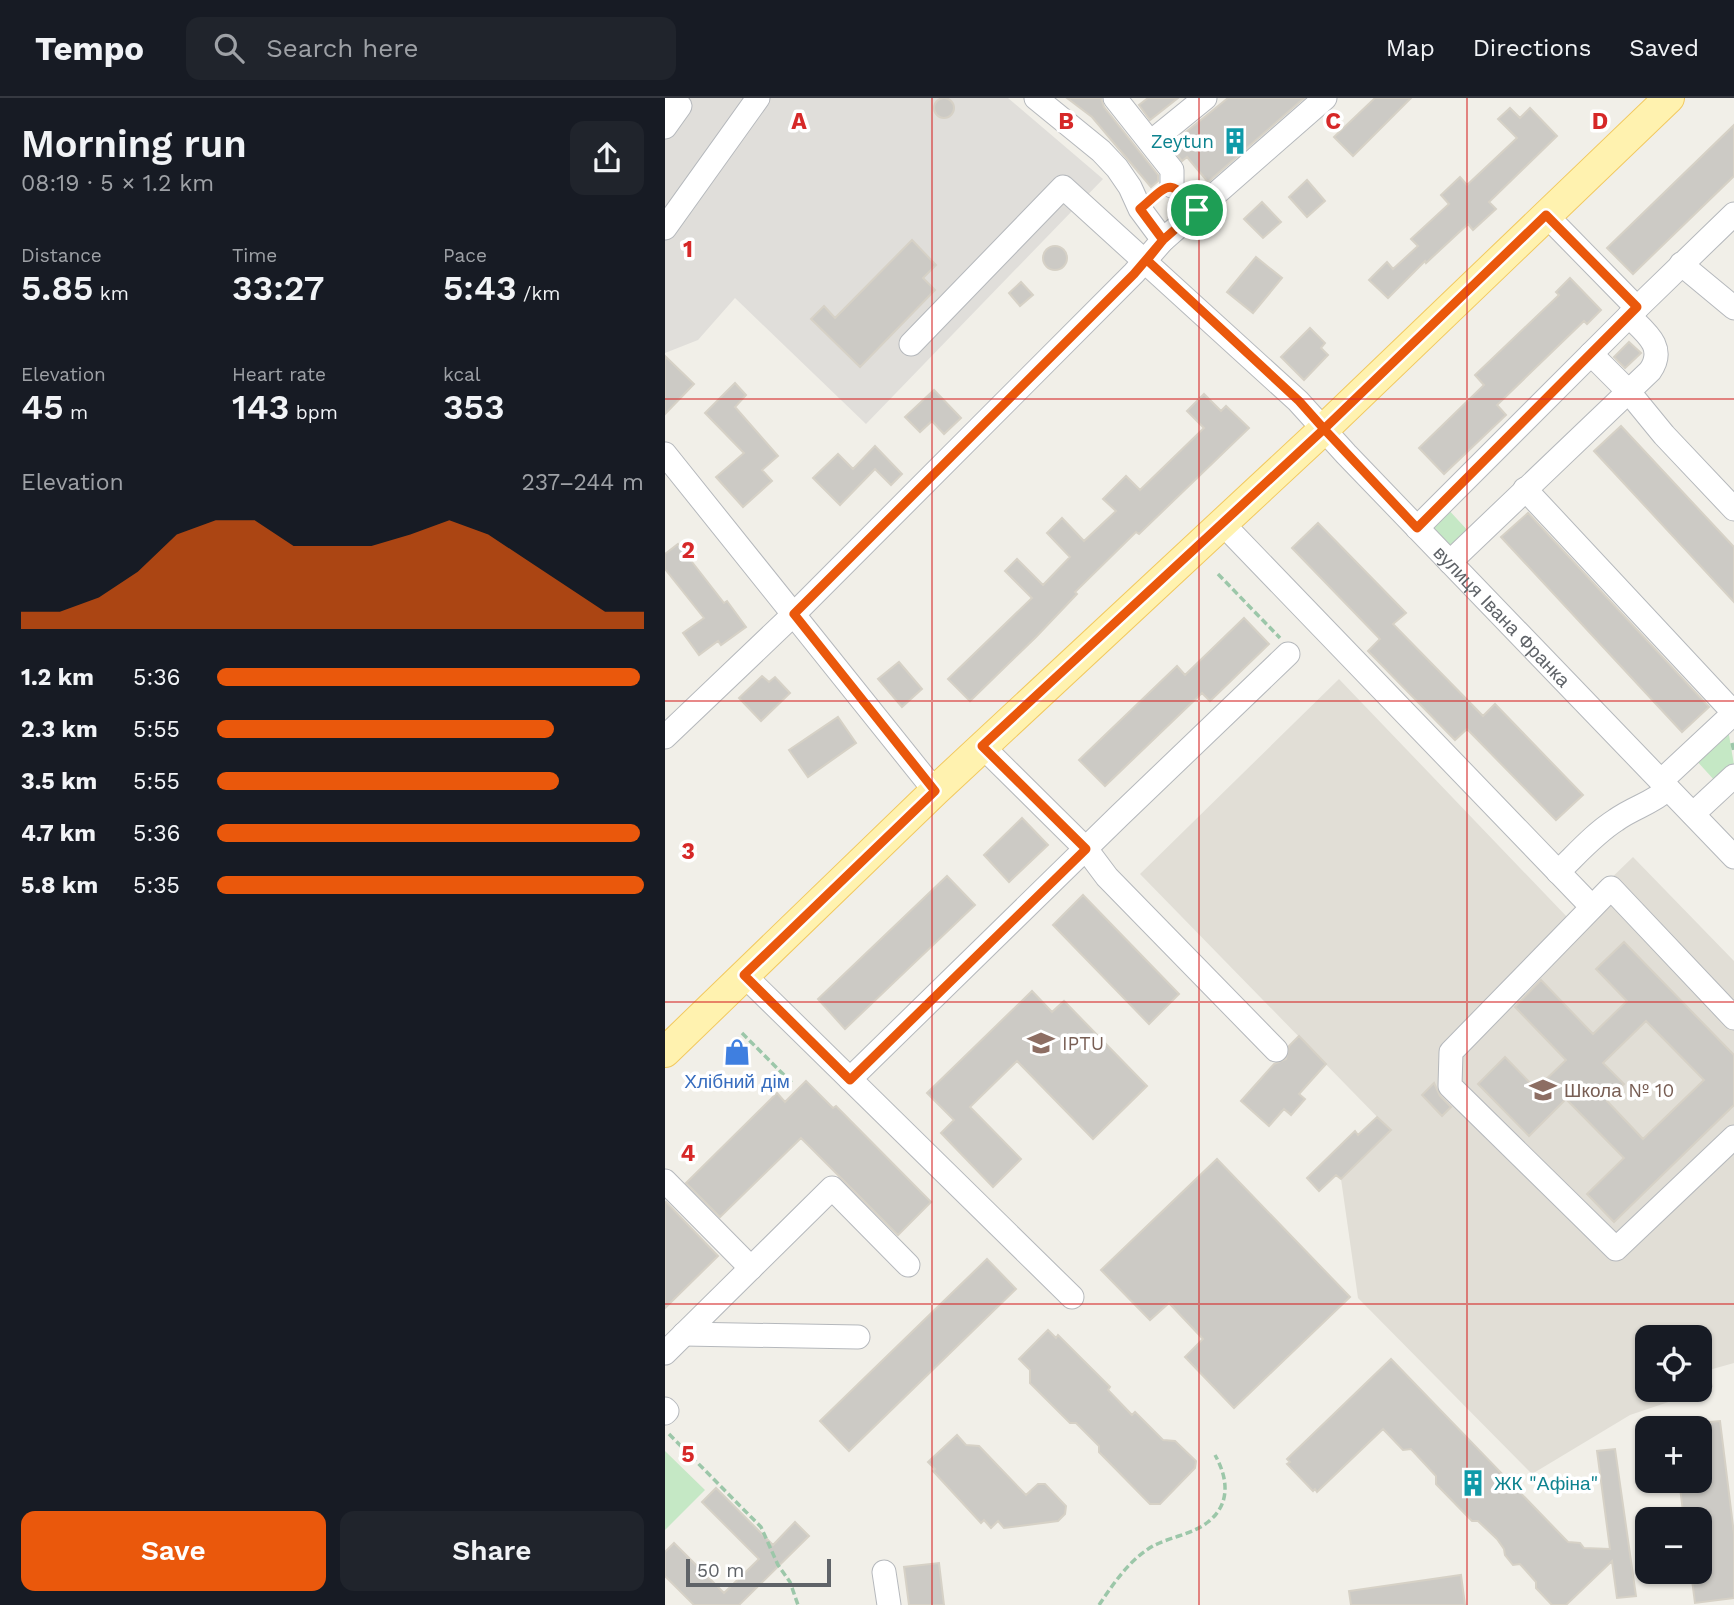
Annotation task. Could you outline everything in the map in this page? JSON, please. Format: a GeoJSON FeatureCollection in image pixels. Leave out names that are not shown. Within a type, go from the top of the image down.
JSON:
{"type":"FeatureCollection","features":[{"type":"Feature","properties":{"kind":"main road"},"geometry":{"type":"LineString","coordinates":[[665,1052],[982,746],[1324,429],[1669,98]]}},
{"type":"Feature","properties":{"kind":"street"},"geometry":{"type":"LineString","coordinates":[[665,127],[680,106],[672,98]]}},
{"type":"Feature","properties":{"kind":"street"},"geometry":{"type":"LineString","coordinates":[[665,228],[758,98]]}},
{"type":"Feature","properties":{"kind":"street"},"geometry":{"type":"LineString","coordinates":[[1036,98],[1101,151],[1117,168],[1140,209],[1163,240]]}},
{"type":"Feature","properties":{"kind":"street"},"geometry":{"type":"LineString","coordinates":[[1151,142],[1205,98]]}},
{"type":"Feature","properties":{"kind":"street"},"geometry":{"type":"LineString","coordinates":[[665,737],[794,614],[1147,260],[1163,240],[1325,98]]}},
{"type":"Feature","properties":{"kind":"street"},"geometry":{"type":"LineString","coordinates":[[1121,100],[1171,170],[1172,186]]}},
{"type":"Feature","properties":{"kind":"street"},"geometry":{"type":"LineString","coordinates":[[1140,209],[1165,187],[1172,186],[1179,189],[1197,210]]}},
{"type":"Feature","properties":{"kind":"street","name":"вулиця Івана Франка"},"geometry":{"type":"LineString","coordinates":[[911,344],[1063,187],[1147,260],[1299,401],[1417,528],[1734,857]]}},
{"type":"Feature","properties":{"kind":"street"},"geometry":{"type":"LineString","coordinates":[[1417,528],[1734,214]]}},
{"type":"Feature","properties":{"kind":"street"},"geometry":{"type":"LineString","coordinates":[[1450,562],[1657,362],[1653,341],[1633,312],[1546,215]]}},
{"type":"Feature","properties":{"kind":"street"},"geometry":{"type":"LineString","coordinates":[[1681,264],[1734,308]]}},
{"type":"Feature","properties":{"kind":"street"},"geometry":{"type":"LineString","coordinates":[[1591,354],[1628,391],[1664,435],[1734,509]]}},
{"type":"Feature","properties":{"kind":"street"},"geometry":{"type":"LineString","coordinates":[[665,454],[935,791]]}},
{"type":"Feature","properties":{"kind":"street"},"geometry":{"type":"LineString","coordinates":[[1525,489],[1734,713],[1665,785],[1653,802],[1607,825],[1558,872]]}},
{"type":"Feature","properties":{"kind":"street"},"geometry":{"type":"LineString","coordinates":[[1222,523],[1592,907]]}},
{"type":"Feature","properties":{"kind":"street"},"geometry":{"type":"LineString","coordinates":[[850,1080],[1281,660]]}},
{"type":"Feature","properties":{"kind":"street"},"geometry":{"type":"LineString","coordinates":[[982,746],[1086,849],[1107,877],[1276,1050]]}},
{"type":"Feature","properties":{"kind":"street"},"geometry":{"type":"LineString","coordinates":[[1693,814],[1734,776]]}},
{"type":"Feature","properties":{"kind":"street"},"geometry":{"type":"LineString","coordinates":[[1734,1018],[1611,888],[1451,1052],[1450,1086],[1616,1249],[1734,1137]]}},
{"type":"Feature","properties":{"kind":"street"},"geometry":{"type":"LineString","coordinates":[[744,975],[1072,1297]]}},
{"type":"Feature","properties":{"kind":"street"},"geometry":{"type":"LineString","coordinates":[[665,1181],[751,1268]]}},
{"type":"Feature","properties":{"kind":"street"},"geometry":{"type":"LineString","coordinates":[[665,1353],[832,1188],[908,1265]]}},
{"type":"Feature","properties":{"kind":"street"},"geometry":{"type":"LineString","coordinates":[[684,1334],[858,1337]]}},
{"type":"Feature","properties":{"kind":"street"},"geometry":{"type":"LineString","coordinates":[[884,1572],[889,1605]]}},
{"type":"Feature","properties":{"kind":"path"},"geometry":{"type":"LineString","coordinates":[[1218,574],[1280,638],[1264,655],[1281,660]]}},
{"type":"Feature","properties":{"kind":"path"},"geometry":{"type":"LineString","coordinates":[[742,1033],[793,1084]]}},
{"type":"Feature","properties":{"kind":"path"},"geometry":{"type":"LineString","coordinates":[[665,1430],[761,1527],[778,1565],[790,1582],[798,1605]]}},
{"type":"Feature","properties":{"kind":"path"},"geometry":{"type":"LineString","coordinates":[[1099,1605],[1131,1562],[1153,1546],[1207,1523],[1222,1506],[1227,1488],[1222,1467],[1215,1455]]}},
{"type":"Feature","properties":{"kind":"shaded area"},"geometry":{"type":"Polygon","coordinates":[[[665,98],[1008,98],[1103,179],[866,424],[735,298],[698,340],[665,353],[665,98]]]}},
{"type":"Feature","properties":{"kind":"shaded area","name":"Школа № 10"},"geometry":{"type":"Polygon","coordinates":[[[1339,679],[1569,919],[1633,857],[1734,961],[1734,1363],[1712,1369],[1712,1325],[1635,1325],[1635,1402],[1669,1402],[1630,1415],[1532,1474],[1358,1298],[1341,1179],[1390,1130],[1140,874],[1339,679]]]}},
{"type":"Feature","properties":{"kind":"green space"},"geometry":{"type":"Polygon","coordinates":[[[1446,507],[1470,533],[1455,544],[1446,544],[1433,531],[1434,519],[1446,507]]]}},
{"type":"Feature","properties":{"kind":"green space"},"geometry":{"type":"Polygon","coordinates":[[[1728,729],[1734,765],[1716,782],[1695,759],[1728,729]]]}},
{"type":"Feature","properties":{"kind":"green space"},"geometry":{"type":"Polygon","coordinates":[[[665,1451],[705,1490],[665,1530],[665,1451]]]}},
{"type":"Feature","properties":{"kind":"building"},"geometry":{"type":"Polygon","coordinates":[[[944,98],[951,101],[954,108],[951,115],[944,118],[937,115],[934,108],[937,101],[944,98]]]}},
{"type":"Feature","properties":{"kind":"building"},"geometry":{"type":"Polygon","coordinates":[[[1067,98],[1101,98],[1104,107],[1158,175],[1158,181],[1151,187],[1092,117],[1067,98]]]}},
{"type":"Feature","properties":{"kind":"building"},"geometry":{"type":"Polygon","coordinates":[[[1148,98],[1178,98],[1150,120],[1139,105],[1148,98]]]}},
{"type":"Feature","properties":{"kind":"building","name":"Zeytun"},"geometry":{"type":"Polygon","coordinates":[[[1228,98],[1304,98],[1208,182],[1187,157],[1182,161],[1170,145],[1228,98]]]}},
{"type":"Feature","properties":{"kind":"building"},"geometry":{"type":"Polygon","coordinates":[[[1375,98],[1411,98],[1353,156],[1334,137],[1375,98]]]}},
{"type":"Feature","properties":{"kind":"building"},"geometry":{"type":"Polygon","coordinates":[[[1510,108],[1520,118],[1530,108],[1557,136],[1489,202],[1496,209],[1473,230],[1468,224],[1388,298],[1369,280],[1387,262],[1393,269],[1418,246],[1411,239],[1449,204],[1441,195],[1460,177],[1467,185],[1517,138],[1498,119],[1510,108]]]}},
{"type":"Feature","properties":{"kind":"building"},"geometry":{"type":"Polygon","coordinates":[[[1734,125],[1734,176],[1633,274],[1607,248],[1734,125]]]}},
{"type":"Feature","properties":{"kind":"building"},"geometry":{"type":"Polygon","coordinates":[[[1307,180],[1325,201],[1307,217],[1289,197],[1307,180]]]}},
{"type":"Feature","properties":{"kind":"building"},"geometry":{"type":"Polygon","coordinates":[[[1262,202],[1281,222],[1263,238],[1244,219],[1262,202]]]}},
{"type":"Feature","properties":{"kind":"building"},"geometry":{"type":"Polygon","coordinates":[[[912,240],[936,265],[923,278],[935,290],[860,367],[811,319],[824,306],[835,318],[912,240]]]}},
{"type":"Feature","properties":{"kind":"building"},"geometry":{"type":"Polygon","coordinates":[[[1055,246],[1064,249],[1067,258],[1064,267],[1055,270],[1046,267],[1043,258],[1046,249],[1055,246]]]}},
{"type":"Feature","properties":{"kind":"building"},"geometry":{"type":"Polygon","coordinates":[[[1256,257],[1282,278],[1253,313],[1227,292],[1256,257]]]}},
{"type":"Feature","properties":{"kind":"building"},"geometry":{"type":"Polygon","coordinates":[[[1570,278],[1601,310],[1587,324],[1584,321],[1497,405],[1506,415],[1444,474],[1419,448],[1484,385],[1475,375],[1559,295],[1556,292],[1570,278]]]}},
{"type":"Feature","properties":{"kind":"building"},"geometry":{"type":"Polygon","coordinates":[[[1021,282],[1033,295],[1020,306],[1009,293],[1021,282]]]}},
{"type":"Feature","properties":{"kind":"building"},"geometry":{"type":"Polygon","coordinates":[[[1310,328],[1325,343],[1321,348],[1328,355],[1304,380],[1281,357],[1310,328]]]}},
{"type":"Feature","properties":{"kind":"building"},"geometry":{"type":"Polygon","coordinates":[[[1629,342],[1641,353],[1625,368],[1614,357],[1629,342]]]}},
{"type":"Feature","properties":{"kind":"building"},"geometry":{"type":"Polygon","coordinates":[[[665,356],[694,384],[665,414],[665,356]]]}},
{"type":"Feature","properties":{"kind":"building"},"geometry":{"type":"Polygon","coordinates":[[[735,383],[746,395],[735,407],[778,456],[762,470],[772,481],[743,507],[716,477],[744,453],[705,413],[735,383]]]}},
{"type":"Feature","properties":{"kind":"building"},"geometry":{"type":"Polygon","coordinates":[[[934,390],[961,418],[944,434],[932,421],[920,432],[905,417],[934,390]]]}},
{"type":"Feature","properties":{"kind":"building"},"geometry":{"type":"Polygon","coordinates":[[[1204,394],[1221,411],[1226,406],[1249,428],[1139,534],[1136,532],[1075,592],[1077,594],[1036,637],[970,701],[948,679],[1032,598],[1005,571],[1017,559],[1043,585],[1070,557],[1047,533],[1062,518],[1084,541],[1116,511],[1103,499],[1126,476],[1140,490],[1204,428],[1187,411],[1204,394]]]}},
{"type":"Feature","properties":{"kind":"building"},"geometry":{"type":"Polygon","coordinates":[[[1621,426],[1734,547],[1734,602],[1594,451],[1621,426]]]}},
{"type":"Feature","properties":{"kind":"building"},"geometry":{"type":"Polygon","coordinates":[[[875,446],[902,474],[891,485],[875,469],[840,505],[813,478],[838,454],[853,469],[875,446]]]}},
{"type":"Feature","properties":{"kind":"building"},"geometry":{"type":"Polygon","coordinates":[[[1528,513],[1709,707],[1682,732],[1501,537],[1528,513]]]}},
{"type":"Feature","properties":{"kind":"building"},"geometry":{"type":"Polygon","coordinates":[[[1318,523],[1406,613],[1393,624],[1483,716],[1495,704],[1583,795],[1556,820],[1467,729],[1455,740],[1368,651],[1380,639],[1292,548],[1318,523]]]}},
{"type":"Feature","properties":{"kind":"building"},"geometry":{"type":"Polygon","coordinates":[[[678,544],[746,627],[721,645],[718,641],[699,655],[683,633],[704,618],[665,569],[665,554],[678,544]]]}},
{"type":"Feature","properties":{"kind":"building"},"geometry":{"type":"Polygon","coordinates":[[[1244,618],[1269,644],[1210,701],[1202,693],[1105,786],[1079,760],[1177,666],[1185,675],[1244,618]]]}},
{"type":"Feature","properties":{"kind":"building"},"geometry":{"type":"Polygon","coordinates":[[[899,662],[922,689],[902,707],[878,679],[899,662]]]}},
{"type":"Feature","properties":{"kind":"building"},"geometry":{"type":"Polygon","coordinates":[[[762,676],[769,682],[775,677],[790,693],[761,721],[739,698],[762,676]]]}},
{"type":"Feature","properties":{"kind":"building"},"geometry":{"type":"Polygon","coordinates":[[[838,717],[856,743],[808,777],[789,750],[838,717]]]}},
{"type":"Feature","properties":{"kind":"building"},"geometry":{"type":"Polygon","coordinates":[[[1022,818],[1048,845],[1009,882],[984,855],[1022,818]]]}},
{"type":"Feature","properties":{"kind":"building"},"geometry":{"type":"Polygon","coordinates":[[[947,876],[975,905],[845,1029],[818,999],[947,876]]]}},
{"type":"Feature","properties":{"kind":"building"},"geometry":{"type":"Polygon","coordinates":[[[1083,895],[1179,994],[1149,1024],[1053,925],[1083,895]]]}},
{"type":"Feature","properties":{"kind":"building"},"geometry":{"type":"Polygon","coordinates":[[[1624,942],[1734,1055],[1734,1105],[1614,1222],[1587,1194],[1624,1158],[1566,1099],[1529,1136],[1478,1084],[1505,1057],[1536,1089],[1566,1060],[1515,1007],[1541,980],[1593,1034],[1627,1001],[1596,969],[1624,942]],[[1646,1021],[1603,1063],[1624,1084],[1607,1101],[1643,1139],[1704,1080],[1646,1021]]]}},
{"type":"Feature","properties":{"kind":"building","name":"IPTU"},"geometry":{"type":"Polygon","coordinates":[[[1032,991],[1052,1012],[1064,1001],[1147,1086],[1093,1139],[1017,1061],[970,1107],[1021,1159],[993,1187],[941,1133],[954,1120],[927,1093],[1032,991]]]}},
{"type":"Feature","properties":{"kind":"building"},"geometry":{"type":"Polygon","coordinates":[[[1299,1036],[1326,1064],[1299,1094],[1305,1099],[1291,1115],[1284,1109],[1269,1126],[1241,1101],[1274,1064],[1286,1059],[1289,1046],[1299,1036]]]}},
{"type":"Feature","properties":{"kind":"building"},"geometry":{"type":"Polygon","coordinates":[[[806,1081],[833,1108],[836,1106],[931,1202],[898,1235],[801,1138],[720,1217],[686,1183],[777,1093],[785,1102],[806,1081]]]}},
{"type":"Feature","properties":{"kind":"building"},"geometry":{"type":"Polygon","coordinates":[[[1434,1083],[1440,1096],[1451,1107],[1442,1116],[1422,1095],[1434,1083]]]}},
{"type":"Feature","properties":{"kind":"building"},"geometry":{"type":"Polygon","coordinates":[[[1377,1117],[1391,1130],[1341,1179],[1336,1175],[1319,1191],[1307,1178],[1355,1131],[1358,1135],[1377,1117]]]}},
{"type":"Feature","properties":{"kind":"building"},"geometry":{"type":"Polygon","coordinates":[[[1217,1159],[1350,1297],[1234,1408],[1185,1357],[1203,1339],[1169,1303],[1150,1320],[1101,1270],[1217,1159]]]}},
{"type":"Feature","properties":{"kind":"building"},"geometry":{"type":"Polygon","coordinates":[[[666,1202],[718,1256],[665,1308],[665,1204],[666,1202]]]}},
{"type":"Feature","properties":{"kind":"building"},"geometry":{"type":"Polygon","coordinates":[[[987,1259],[1016,1289],[849,1451],[820,1421],[987,1259]]]}},
{"type":"Feature","properties":{"kind":"building"},"geometry":{"type":"Polygon","coordinates":[[[1048,1330],[1056,1338],[1058,1335],[1110,1387],[1108,1390],[1132,1415],[1135,1412],[1163,1440],[1175,1441],[1196,1461],[1195,1468],[1160,1504],[1150,1504],[1099,1452],[1099,1446],[1076,1423],[1070,1423],[1030,1383],[1030,1370],[1019,1359],[1048,1330]]]}},
{"type":"Feature","properties":{"kind":"building","name":"ЖК \"Афіна\""},"geometry":{"type":"Polygon","coordinates":[[[1391,1359],[1568,1542],[1580,1543],[1584,1548],[1610,1549],[1597,1451],[1615,1449],[1636,1596],[1617,1598],[1612,1561],[1566,1605],[1552,1605],[1536,1588],[1536,1582],[1520,1564],[1513,1565],[1497,1539],[1478,1521],[1472,1521],[1436,1484],[1436,1476],[1411,1449],[1403,1450],[1383,1429],[1317,1492],[1315,1489],[1313,1491],[1287,1464],[1290,1462],[1287,1459],[1391,1359]]]}},
{"type":"Feature","properties":{"kind":"building"},"geometry":{"type":"Polygon","coordinates":[[[1720,1421],[1734,1534],[1734,1598],[1695,1603],[1693,1584],[1712,1584],[1712,1507],[1682,1507],[1681,1493],[1712,1493],[1712,1422],[1720,1421]]]}},
{"type":"Feature","properties":{"kind":"building"},"geometry":{"type":"Polygon","coordinates":[[[957,1435],[966,1445],[979,1446],[1026,1495],[1038,1484],[1045,1484],[1066,1506],[1065,1514],[1058,1521],[1004,1528],[998,1521],[991,1528],[984,1520],[981,1523],[933,1471],[935,1469],[928,1462],[957,1435]]]}},
{"type":"Feature","properties":{"kind":"building"},"geometry":{"type":"Polygon","coordinates":[[[716,1488],[773,1545],[795,1522],[809,1536],[739,1605],[694,1605],[665,1576],[665,1552],[674,1543],[724,1593],[759,1559],[702,1502],[716,1488]]]}},
{"type":"Feature","properties":{"kind":"building"},"geometry":{"type":"Polygon","coordinates":[[[939,1563],[944,1605],[909,1605],[904,1567],[939,1563]]]}},
{"type":"Feature","properties":{"kind":"building"},"geometry":{"type":"Polygon","coordinates":[[[1461,1575],[1465,1605],[1351,1605],[1349,1591],[1461,1575]]]}},
{"type":"Feature","properties":{"kind":"place","name":"Zeytun"},"geometry":{"type":"Point","coordinates":[1235,141]}},
{"type":"Feature","properties":{"kind":"place","name":"IPTU"},"geometry":{"type":"Point","coordinates":[1041,1043]}},
{"type":"Feature","properties":{"kind":"place","name":"Хлібний дім"},"geometry":{"type":"Point","coordinates":[737,1052]}},
{"type":"Feature","properties":{"kind":"place","name":"Школа № 10"},"geometry":{"type":"Point","coordinates":[1543,1090]}},
{"type":"Feature","properties":{"kind":"place","name":"ЖК \"Афіна\""},"geometry":{"type":"Point","coordinates":[1473,1483]}},
{"type":"Feature","properties":{"kind":"route"},"geometry":{"type":"LineString","coordinates":[[1197,210],[1163,240],[1134,274],[794,614],[935,791],[744,975],[850,1080],[1086,849],[982,746],[1324,429],[1417,528],[1637,307],[1546,215],[1324,429],[1299,401],[1147,260],[1163,240],[1140,209],[1165,187],[1172,186],[1179,189],[1197,210]]}}]}
